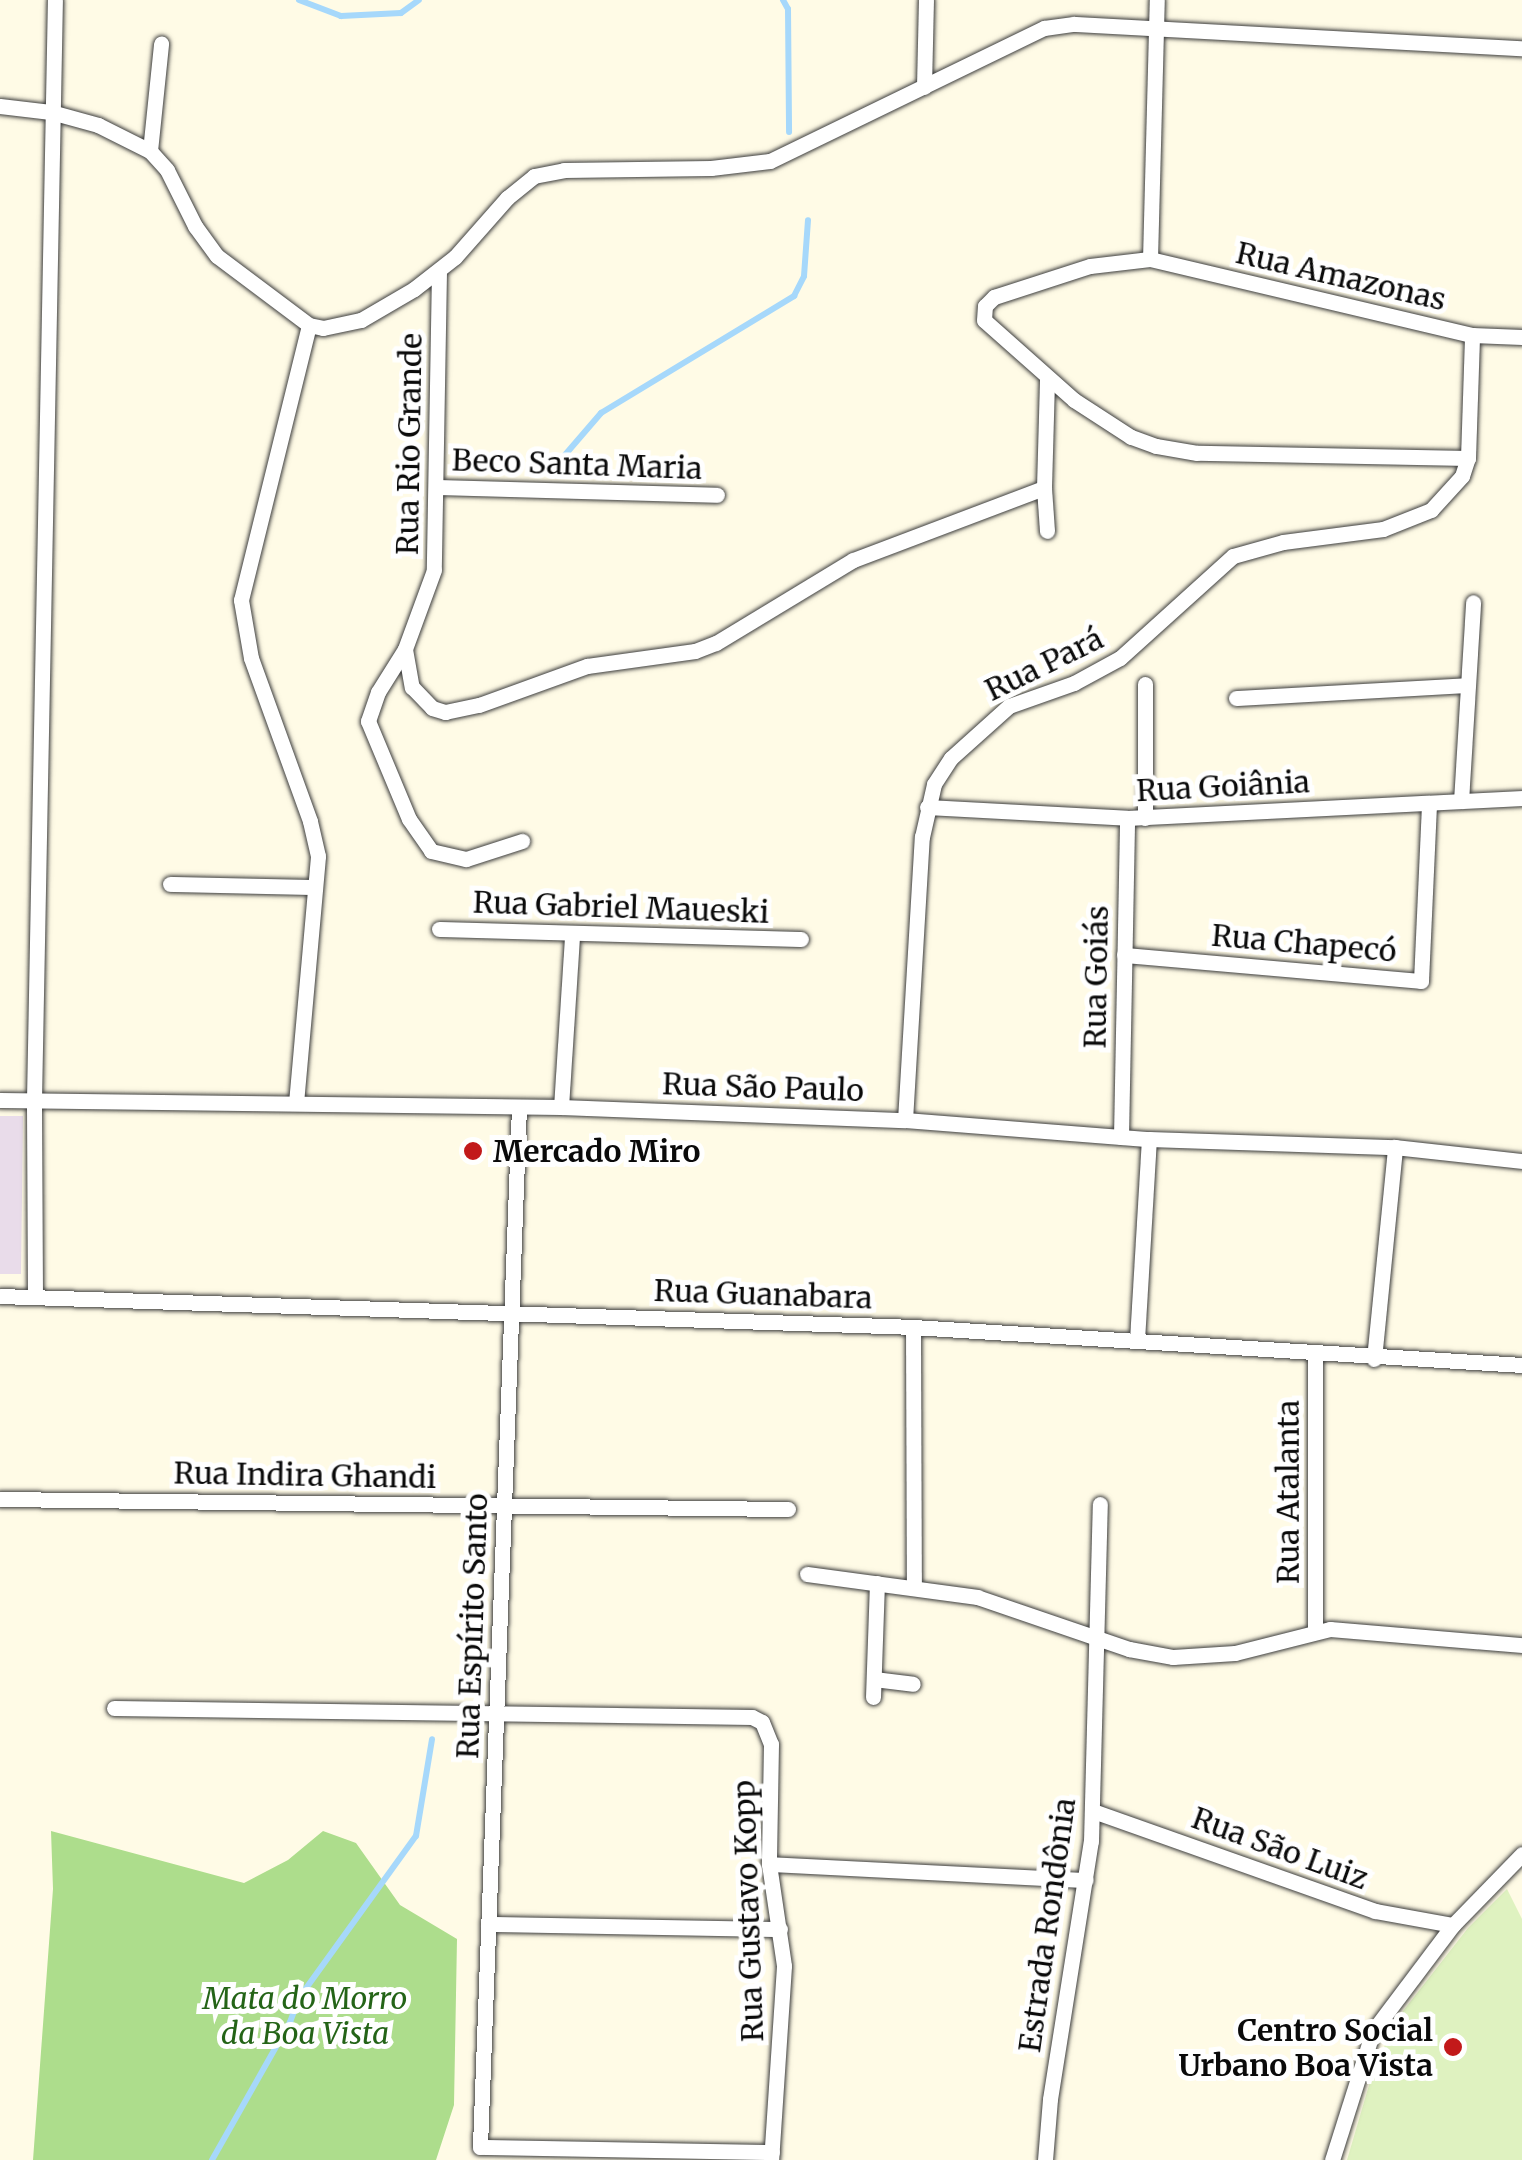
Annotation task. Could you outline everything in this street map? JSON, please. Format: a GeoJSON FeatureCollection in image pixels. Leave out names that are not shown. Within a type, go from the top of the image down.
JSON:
{"type":"FeatureCollection","features":[{"type":"Feature","properties":{"kind":"street"},"geometry":{"type":"LineString","coordinates":[[34,1297],[34,1100],[55,0]]}},
{"type":"Feature","properties":{"kind":"street"},"geometry":{"type":"LineString","coordinates":[[924,87],[926,0]]}},
{"type":"Feature","properties":{"kind":"street"},"geometry":{"type":"LineString","coordinates":[[1150,259],[1158,0]]}},
{"type":"Feature","properties":{"kind":"street"},"geometry":{"type":"LineString","coordinates":[[0,106],[51,112],[124,135],[150,152],[167,170],[195,226],[217,256],[310,325],[342,326],[361,320],[439,271],[507,198],[534,176],[564,170],[710,168],[770,161],[1044,28],[1156,28],[1522,48]]}},
{"type":"Feature","properties":{"kind":"street"},"geometry":{"type":"LineString","coordinates":[[150,152],[160,44]]}},
{"type":"Feature","properties":{"kind":"street","name":"Rua Amazonas"},"geometry":{"type":"LineString","coordinates":[[1048,378],[984,320],[985,306],[994,297],[1090,266],[1150,259],[1472,334],[1522,337]]}},
{"type":"Feature","properties":{"kind":"street","name":"Rua Rio Grande"},"geometry":{"type":"LineString","coordinates":[[439,271],[434,570],[405,649],[378,692],[368,721],[370,736],[420,838],[431,851],[466,859],[522,841]]}},
{"type":"Feature","properties":{"kind":"street"},"geometry":{"type":"LineString","coordinates":[[296,1103],[316,840],[250,658],[241,600],[310,325]]}},
{"type":"Feature","properties":{"kind":"street"},"geometry":{"type":"LineString","coordinates":[[1048,378],[1131,438],[1177,451],[1468,458],[1472,334]]}},
{"type":"Feature","properties":{"kind":"street"},"geometry":{"type":"LineString","coordinates":[[1047,531],[1044,488],[1048,378]]}},
{"type":"Feature","properties":{"kind":"street","name":"Rua Pará"},"geometry":{"type":"LineString","coordinates":[[905,1120],[927,807],[934,784],[951,758],[987,723],[1026,698],[1074,683],[1120,658],[1233,556],[1283,542],[1410,522],[1448,495],[1468,458]]}},
{"type":"Feature","properties":{"kind":"street","name":"Beco Santa Maria"},"geometry":{"type":"LineString","coordinates":[[436,487],[717,495]]}},
{"type":"Feature","properties":{"kind":"street"},"geometry":{"type":"LineString","coordinates":[[405,649],[412,686],[432,708],[445,712],[587,666],[694,651],[737,632],[852,560],[1044,488]]}},
{"type":"Feature","properties":{"kind":"street"},"geometry":{"type":"LineString","coordinates":[[1461,802],[1473,602]]}},
{"type":"Feature","properties":{"kind":"street"},"geometry":{"type":"LineString","coordinates":[[1146,684],[1146,818]]}},
{"type":"Feature","properties":{"kind":"street"},"geometry":{"type":"LineString","coordinates":[[1236,698],[1468,685]]}},
{"type":"Feature","properties":{"kind":"street","name":"Rua Goiânia"},"geometry":{"type":"LineString","coordinates":[[927,807],[1146,818],[1522,798]]}},
{"type":"Feature","properties":{"kind":"street","name":"Rua Chapecó"},"geometry":{"type":"LineString","coordinates":[[1124,955],[1421,981],[1429,803]]}},
{"type":"Feature","properties":{"kind":"street","name":"Rua Goiás"},"geometry":{"type":"LineString","coordinates":[[1121,1137],[1126,818]]}},
{"type":"Feature","properties":{"kind":"street"},"geometry":{"type":"LineString","coordinates":[[170,884],[315,887]]}},
{"type":"Feature","properties":{"kind":"street","name":"Rua Gabriel Maueski"},"geometry":{"type":"LineString","coordinates":[[440,929],[572,936],[800,939]]}},
{"type":"Feature","properties":{"kind":"street"},"geometry":{"type":"LineString","coordinates":[[561,1107],[572,936]]}},
{"type":"Feature","properties":{"kind":"street","name":"Rua São Paulo"},"geometry":{"type":"LineString","coordinates":[[0,1100],[519,1106],[905,1120],[1149,1139],[1395,1147],[1522,1161]]}},
{"type":"Feature","properties":{"kind":"street","name":"Rua Espírito Santo"},"geometry":{"type":"LineString","coordinates":[[519,1106],[480,2146],[772,2156]]}},
{"type":"Feature","properties":{"kind":"street"},"geometry":{"type":"LineString","coordinates":[[1137,1340],[1149,1139]]}},
{"type":"Feature","properties":{"kind":"street"},"geometry":{"type":"LineString","coordinates":[[1374,1358],[1395,1147]]}},
{"type":"Feature","properties":{"kind":"street","name":"Rua Guanabara"},"geometry":{"type":"LineString","coordinates":[[0,1296],[913,1327],[1522,1365]]}},
{"type":"Feature","properties":{"kind":"street"},"geometry":{"type":"LineString","coordinates":[[913,1327],[914,1588]]}},
{"type":"Feature","properties":{"kind":"street","name":"Rua Atalanta"},"geometry":{"type":"LineString","coordinates":[[1315,1630],[1316,1353]]}},
{"type":"Feature","properties":{"kind":"street","name":"Rua Indira Ghandi"},"geometry":{"type":"LineString","coordinates":[[0,1499],[788,1509]]}},
{"type":"Feature","properties":{"kind":"street","name":"Estrada Rondônia"},"geometry":{"type":"LineString","coordinates":[[1045,2160],[1050,2099],[1086,1880],[1093,1810],[1100,1504]]}},
{"type":"Feature","properties":{"kind":"street"},"geometry":{"type":"LineString","coordinates":[[807,1574],[1000,1602],[1150,1654],[1204,1657],[1261,1648],[1315,1630],[1522,1645]]}},
{"type":"Feature","properties":{"kind":"street"},"geometry":{"type":"LineString","coordinates":[[873,1696],[877,1584]]}},
{"type":"Feature","properties":{"kind":"street"},"geometry":{"type":"LineString","coordinates":[[874,1679],[912,1684]]}},
{"type":"Feature","properties":{"kind":"street"},"geometry":{"type":"LineString","coordinates":[[114,1708],[496,1713]]}},
{"type":"Feature","properties":{"kind":"street","name":"Rua Gustavo Kopp"},"geometry":{"type":"LineString","coordinates":[[496,1713],[752,1717],[762,1722],[771,1744],[769,1864],[780,1929],[784,2005],[772,2156]]}},
{"type":"Feature","properties":{"kind":"street","name":"Rua São Luiz"},"geometry":{"type":"LineString","coordinates":[[1093,1810],[1375,1911],[1453,1925]]}},
{"type":"Feature","properties":{"kind":"street"},"geometry":{"type":"LineString","coordinates":[[1332,2160],[1373,2031],[1453,1925],[1522,1854]]}},
{"type":"Feature","properties":{"kind":"street"},"geometry":{"type":"LineString","coordinates":[[769,1864],[1086,1880]]}},
{"type":"Feature","properties":{"kind":"street"},"geometry":{"type":"LineString","coordinates":[[488,1924],[780,1929]]}},
{"type":"Feature","properties":{"kind":"shaded area"},"geometry":{"type":"Polygon","coordinates":[[[0,1116],[23,1116],[21,1274],[0,1274],[0,1116]]]}},
{"type":"Feature","properties":{"kind":"green space","name":"Mata do Morro da Boa Vista"},"geometry":{"type":"Polygon","coordinates":[[[51,1831],[244,1883],[288,1860],[323,1831],[356,1843],[400,1905],[457,1939],[454,2105],[436,2160],[33,2160],[53,1889],[51,1831]]]}},
{"type":"Feature","properties":{"kind":"green space","name":"Centro Social Urbano Boa Vista"},"geometry":{"type":"Polygon","coordinates":[[[1507,1889],[1522,1919],[1522,2160],[1347,2160],[1372,2075],[1396,2020],[1468,1928],[1507,1889]]]}},
{"type":"Feature","properties":{"kind":"waterway"},"geometry":{"type":"LineString","coordinates":[[299,0],[341,16],[401,13],[419,0]]}},
{"type":"Feature","properties":{"kind":"waterway"},"geometry":{"type":"LineString","coordinates":[[783,0],[788,9],[789,132]]}},
{"type":"Feature","properties":{"kind":"waterway"},"geometry":{"type":"LineString","coordinates":[[558,463],[601,413],[794,296],[804,276],[808,220]]}},
{"type":"Feature","properties":{"kind":"waterway"},"geometry":{"type":"LineString","coordinates":[[212,2160],[290,2022],[299,1998],[416,1836],[432,1739]]}},
{"type":"Feature","properties":{"kind":"place","name":"Mercado Miro"},"geometry":{"type":"Point","coordinates":[473,1151]}},
{"type":"Feature","properties":{"kind":"place","name":"Centro Social Urbano Boa Vista"},"geometry":{"type":"Point","coordinates":[1453,2047]}}]}
